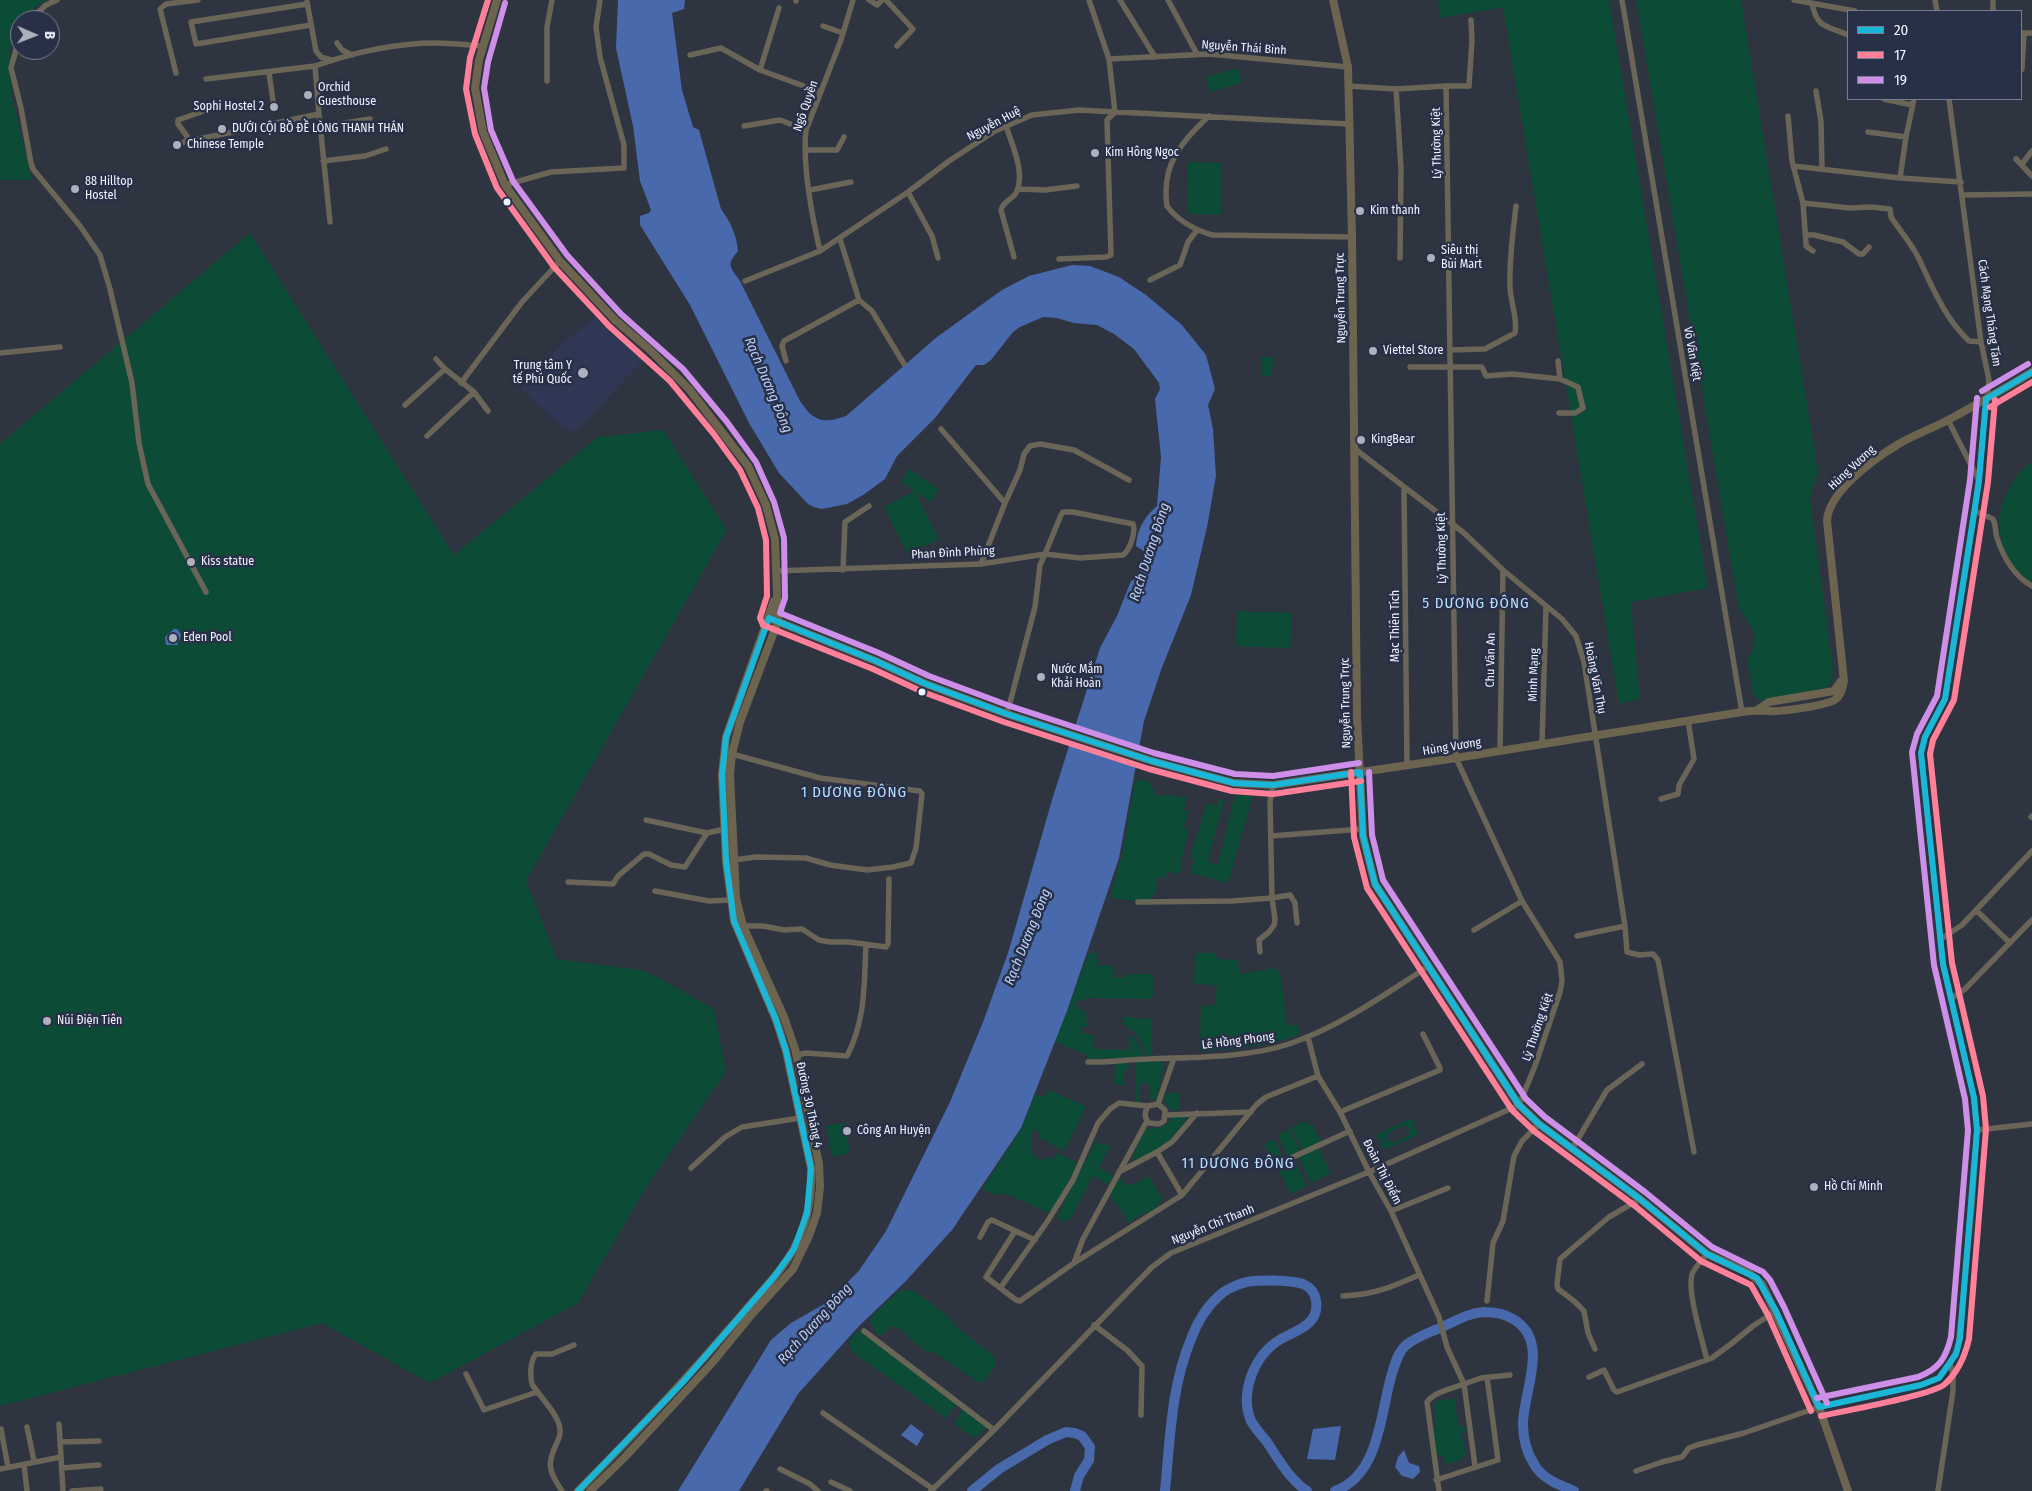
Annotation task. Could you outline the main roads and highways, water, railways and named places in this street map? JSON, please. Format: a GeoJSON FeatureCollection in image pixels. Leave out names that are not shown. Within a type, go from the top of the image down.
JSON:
{"type":"FeatureCollection","features":[{"type":"Feature","properties":{"kind":"main road","name":"Đường 30 Tháng 4"},"geometry":{"type":"LineString","coordinates":[[497,0],[475,81],[479,118],[483,132],[505,185],[560,261],[615,320],[650,350],[689,389],[748,466],[766,505],[775,539],[778,622],[740,722],[732,754],[730,774],[730,900],[776,1020],[788,1057],[800,1118],[820,1187],[817,1213],[809,1236],[793,1269],[753,1313],[712,1363],[624,1458],[590,1491]]}},
{"type":"Feature","properties":{"kind":"main road","name":"Nguyễn Trung Trực"},"geometry":{"type":"LineString","coordinates":[[1333,0],[1348,67],[1352,237],[1357,717],[1362,829],[1375,884],[1519,1104],[1539,1124],[1640,1199],[1707,1254],[1757,1278],[1762,1284],[1820,1407],[1848,1491]]}},
{"type":"Feature","properties":{"kind":"main road","name":"Hùng Vương"},"geometry":{"type":"LineString","coordinates":[[778,622],[876,660],[926,684],[1007,714],[1152,761],[1234,783],[1273,786],[1757,710],[1769,702],[1834,691],[1841,684],[1844,672],[1827,521],[1831,504],[1845,487],[1884,453],[1986,400],[2032,372]]}},
{"type":"Feature","properties":{"kind":"main road","name":"Đường 30 Tháng 4"},"geometry":{"type":"LineString","coordinates":[[578,1491],[705,1358],[786,1264],[800,1238],[809,1210],[815,1167],[796,1055],[784,1016],[740,927],[724,828],[723,751],[776,597]]}},
{"type":"Feature","properties":{"kind":"main road"},"geometry":{"type":"LineString","coordinates":[[769,618],[778,622]]}},
{"type":"Feature","properties":{"kind":"main road"},"geometry":{"type":"LineString","coordinates":[[745,685],[753,688]]}},
{"type":"Feature","properties":{"kind":"main road"},"geometry":{"type":"LineString","coordinates":[[723,751],[732,754]]}},
{"type":"Feature","properties":{"kind":"main road"},"geometry":{"type":"LineString","coordinates":[[788,1057],[796,1055]]}},
{"type":"Feature","properties":{"kind":"main road"},"geometry":{"type":"LineString","coordinates":[[786,1264],[793,1269]]}},
{"type":"Feature","properties":{"kind":"main road"},"geometry":{"type":"LineString","coordinates":[[705,1358],[712,1363]]}},
{"type":"Feature","properties":{"kind":"main road"},"geometry":{"type":"LineString","coordinates":[[618,1451],[624,1458]]}},
{"type":"Feature","properties":{"kind":"water"},"geometry":{"type":"Polygon","coordinates":[[[618,0],[685,0],[684,9],[672,13],[682,90],[693,127],[699,130],[721,209],[735,234],[738,251],[731,261],[731,267],[740,281],[800,401],[815,417],[831,420],[846,416],[937,337],[1002,290],[1029,276],[1072,265],[1090,266],[1119,277],[1146,295],[1182,325],[1206,355],[1215,389],[1208,405],[1213,429],[1216,476],[1207,527],[1191,595],[1161,670],[1144,721],[1119,858],[1067,1011],[1021,1128],[952,1230],[905,1282],[858,1327],[798,1394],[739,1491],[678,1491],[771,1340],[791,1323],[826,1303],[858,1272],[886,1231],[950,1102],[983,1022],[1008,953],[1052,800],[1100,648],[1117,616],[1131,581],[1138,577],[1147,557],[1145,552],[1136,546],[1142,523],[1157,506],[1161,457],[1155,399],[1160,389],[1159,383],[1134,349],[1114,334],[1097,325],[1043,317],[1013,332],[991,360],[984,365],[976,365],[935,418],[897,456],[885,479],[847,504],[822,509],[808,504],[779,473],[749,423],[690,305],[640,225],[640,216],[649,213],[651,210],[640,181],[633,126],[616,48],[618,0]]]}},
{"type":"Feature","properties":{"kind":"water","name":"Eden Pool"},"geometry":{"type":"Polygon","coordinates":[[[174,629],[177,629],[181,634],[177,642],[178,645],[166,645],[165,637],[174,629]]]}},
{"type":"Feature","properties":{"kind":"water"},"geometry":{"type":"Polygon","coordinates":[[[911,1424],[924,1434],[917,1446],[901,1435],[911,1424]]]}},
{"type":"Feature","properties":{"kind":"water"},"geometry":{"type":"Polygon","coordinates":[[[1341,1426],[1335,1460],[1307,1459],[1313,1429],[1341,1426]]]}},
{"type":"Feature","properties":{"kind":"water"},"geometry":{"type":"Polygon","coordinates":[[[1404,1450],[1409,1463],[1419,1466],[1420,1472],[1413,1479],[1402,1476],[1395,1467],[1398,1457],[1404,1450]]]}},
{"type":"Feature","properties":{"kind":"waterway","name":"Rạch Dương Đông"},"geometry":{"type":"LineString","coordinates":[[1165,1491],[1175,1395],[1184,1357],[1196,1327],[1210,1305],[1225,1291],[1248,1282],[1273,1280],[1306,1285],[1315,1295],[1316,1309],[1311,1321],[1272,1346],[1257,1364],[1248,1386],[1248,1410],[1251,1421],[1285,1469],[1307,1491]]}},
{"type":"Feature","properties":{"kind":"waterway","name":"Rạch Dương Đông"},"geometry":{"type":"LineString","coordinates":[[1335,1491],[1350,1483],[1361,1472],[1369,1458],[1380,1426],[1393,1369],[1402,1349],[1422,1335],[1467,1316],[1484,1312],[1492,1312],[1513,1319],[1524,1328],[1531,1340],[1533,1353],[1532,1367],[1523,1424],[1526,1445],[1532,1460],[1542,1474],[1574,1491]]}},
{"type":"Feature","properties":{"kind":"waterway","name":"Rạch Dương Đông"},"geometry":{"type":"LineString","coordinates":[[972,1491],[999,1469],[1047,1440],[1066,1432],[1082,1436],[1090,1447],[1089,1460],[1079,1476],[1075,1491]]}},
{"type":"Feature","properties":{"kind":"place","name":"Orchid Guesthouse"},"geometry":{"type":"Point","coordinates":[308,95]}},
{"type":"Feature","properties":{"kind":"place","name":"Sophi Hostel 2"},"geometry":{"type":"Point","coordinates":[274,107]}},
{"type":"Feature","properties":{"kind":"place","name":"DƯỚI CỘI BỒ ĐỀ LÒNG THANH THÁN"},"geometry":{"type":"Point","coordinates":[222,129]}},
{"type":"Feature","properties":{"kind":"place","name":"Chinese Temple"},"geometry":{"type":"Point","coordinates":[177,145]}},
{"type":"Feature","properties":{"kind":"place","name":"Kim Hông Ngoc"},"geometry":{"type":"Point","coordinates":[1095,153]}},
{"type":"Feature","properties":{"kind":"place","name":"88 Hilltop Hostel"},"geometry":{"type":"Point","coordinates":[75,189]}},
{"type":"Feature","properties":{"kind":"place","name":"Kim thanh"},"geometry":{"type":"Point","coordinates":[1360,211]}},
{"type":"Feature","properties":{"kind":"place","name":"Siêu thị Bùi Mart"},"geometry":{"type":"Point","coordinates":[1431,258]}},
{"type":"Feature","properties":{"kind":"place","name":"Viettel Store"},"geometry":{"type":"Point","coordinates":[1373,351]}},
{"type":"Feature","properties":{"kind":"place","name":"Trung tâm Y tế Phú Quốc"},"geometry":{"type":"Point","coordinates":[583,373]}},
{"type":"Feature","properties":{"kind":"place","name":"KingBear"},"geometry":{"type":"Point","coordinates":[1361,440]}},
{"type":"Feature","properties":{"kind":"place","name":"Kiss statue"},"geometry":{"type":"Point","coordinates":[191,562]}},
{"type":"Feature","properties":{"kind":"place","name":"Eden Pool"},"geometry":{"type":"Point","coordinates":[173,638]}},
{"type":"Feature","properties":{"kind":"place","name":"Nước Mắm Khải Hoàn"},"geometry":{"type":"Point","coordinates":[1041,677]}},
{"type":"Feature","properties":{"kind":"place","name":"Núi Điện Tiên"},"geometry":{"type":"Point","coordinates":[47,1021]}},
{"type":"Feature","properties":{"kind":"place","name":"Công An Huyện"},"geometry":{"type":"Point","coordinates":[847,1131]}},
{"type":"Feature","properties":{"kind":"place","name":"Hồ Chí Minh"},"geometry":{"type":"Point","coordinates":[1814,1187]}},
{"type":"Feature","properties":{"kind":"district","name":"5 DƯƠNG ĐÔNG"},"geometry":{"type":"Point","coordinates":[1476,604]}},
{"type":"Feature","properties":{"kind":"district","name":"1 DƯƠNG ĐÔNG"},"geometry":{"type":"Point","coordinates":[854,793]}},
{"type":"Feature","properties":{"kind":"district","name":"11 DƯƠNG ĐÔNG"},"geometry":{"type":"Point","coordinates":[1238,1164]}}]}
